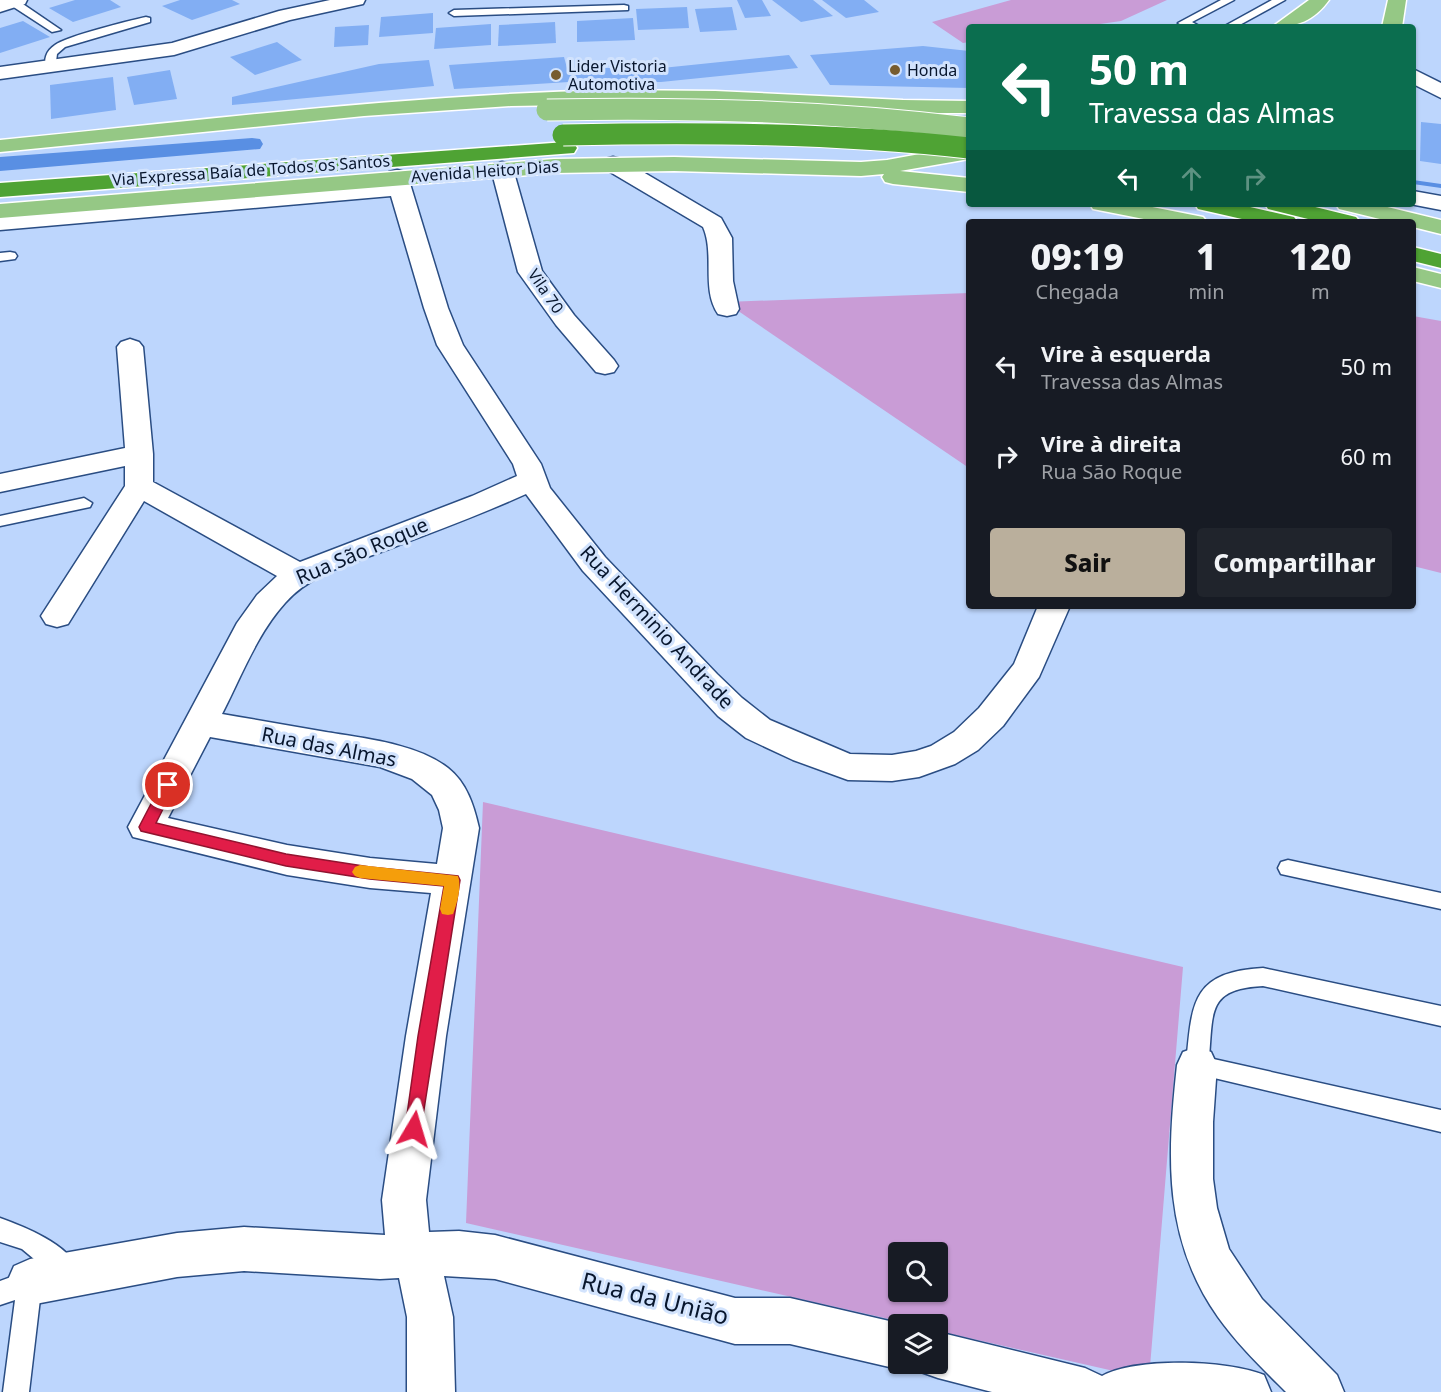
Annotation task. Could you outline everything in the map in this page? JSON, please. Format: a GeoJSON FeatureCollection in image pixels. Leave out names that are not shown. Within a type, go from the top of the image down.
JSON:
{"type":"FeatureCollection","features":[{"type":"Feature","properties":{"kind":"highway","name":"Via Expressa Baía de Todos os Santos"},"geometry":{"type":"LineString","coordinates":[[0,190],[565,142]]}},
{"type":"Feature","properties":{"kind":"highway","name":"Via Expressa Baía de Todos os Santos"},"geometry":{"type":"LineString","coordinates":[[0,176],[565,142],[783,148],[900,155],[964,155]]}},
{"type":"Feature","properties":{"kind":"highway"},"geometry":{"type":"LineString","coordinates":[[1219,207],[1273,219]]}},
{"type":"Feature","properties":{"kind":"highway"},"geometry":{"type":"LineString","coordinates":[[1288,207],[1336,219]]}},
{"type":"Feature","properties":{"kind":"highway"},"geometry":{"type":"LineString","coordinates":[[1416,239],[1440,244]]}},
{"type":"Feature","properties":{"kind":"highway"},"geometry":{"type":"LineString","coordinates":[[1416,253],[1440,244]]}},
{"type":"Feature","properties":{"kind":"main road"},"geometry":{"type":"LineString","coordinates":[[1393,24],[1397,0]]}},
{"type":"Feature","properties":{"kind":"main road"},"geometry":{"type":"LineString","coordinates":[[1287,24],[1327,4]]}},
{"type":"Feature","properties":{"kind":"main road"},"geometry":{"type":"LineString","coordinates":[[1313,24],[1327,4]]}},
{"type":"Feature","properties":{"kind":"main road"},"geometry":{"type":"LineString","coordinates":[[0,148],[376,109],[521,100],[656,96],[966,107]]}},
{"type":"Feature","properties":{"kind":"main road"},"geometry":{"type":"LineString","coordinates":[[888,106],[918,113],[941,122],[952,131],[964,155]]}},
{"type":"Feature","properties":{"kind":"main road"},"geometry":{"type":"LineString","coordinates":[[0,148],[116,144],[547,110],[650,108],[771,111],[840,115],[966,128]]}},
{"type":"Feature","properties":{"kind":"main road","name":"Avenida Heitor Dias"},"geometry":{"type":"LineString","coordinates":[[0,211],[399,183],[502,169],[613,164],[796,168],[887,167],[964,155]]}},
{"type":"Feature","properties":{"kind":"main road"},"geometry":{"type":"LineString","coordinates":[[796,168],[966,185]]}},
{"type":"Feature","properties":{"kind":"main road"},"geometry":{"type":"LineString","coordinates":[[1117,207],[1179,219]]}},
{"type":"Feature","properties":{"kind":"main road"},"geometry":{"type":"LineString","coordinates":[[1354,207],[1382,219]]}},
{"type":"Feature","properties":{"kind":"main road"},"geometry":{"type":"LineString","coordinates":[[1416,234],[1440,244]]}},
{"type":"Feature","properties":{"kind":"main road"},"geometry":{"type":"LineString","coordinates":[[1416,275],[1441,281]]}},
{"type":"Feature","properties":{"kind":"street"},"geometry":{"type":"LineString","coordinates":[[0,73],[174,49],[220,37],[286,15],[356,0]]}},
{"type":"Feature","properties":{"kind":"street"},"geometry":{"type":"LineString","coordinates":[[1416,77],[1441,92]]}},
{"type":"Feature","properties":{"kind":"street"},"geometry":{"type":"LineString","coordinates":[[613,164],[713,223],[720,238],[721,281],[727,309]]}},
{"type":"Feature","properties":{"kind":"street","name":"Vila 70"},"geometry":{"type":"LineString","coordinates":[[502,169],[530,272],[565,320],[604,366]]}},
{"type":"Feature","properties":{"kind":"street"},"geometry":{"type":"LineString","coordinates":[[0,223],[399,183]]}},
{"type":"Feature","properties":{"kind":"street","name":"Rua Herminio Andrade"},"geometry":{"type":"LineString","coordinates":[[399,183],[436,308],[450,345],[528,464],[537,490],[594,564],[730,707],[758,729],[816,756],[848,767],[892,768],[919,764],[943,755],[966,741],[991,717],[1028,669],[1053,609]]}},
{"type":"Feature","properties":{"kind":"street"},"geometry":{"type":"LineString","coordinates":[[1416,199],[1441,203]]}},
{"type":"Feature","properties":{"kind":"street"},"geometry":{"type":"LineString","coordinates":[[57,616],[139,486],[139,454],[130,346]]}},
{"type":"Feature","properties":{"kind":"street"},"geometry":{"type":"LineString","coordinates":[[0,483],[139,454]]}},
{"type":"Feature","properties":{"kind":"street","name":"Rua São Roque"},"geometry":{"type":"LineString","coordinates":[[453,880],[370,873],[286,860],[146,827],[253,623],[275,592],[298,574],[533,480]]}},
{"type":"Feature","properties":{"kind":"street"},"geometry":{"type":"LineString","coordinates":[[139,486],[298,574]]}},
{"type":"Feature","properties":{"kind":"street","name":"Rua das Almas"},"geometry":{"type":"LineString","coordinates":[[200,723],[380,754],[420,767],[439,779],[451,793],[458,809],[461,828],[426,1036],[405,1200],[405,1227],[412,1256],[424,1285],[430,1317],[431,1392]]}},
{"type":"Feature","properties":{"kind":"street"},"geometry":{"type":"LineString","coordinates":[[1197,1065],[1191,1122],[1191,1179],[1198,1221],[1206,1249],[1224,1286],[1247,1316],[1320,1392]]}},
{"type":"Feature","properties":{"kind":"street","name":"Rua da União"},"geometry":{"type":"LineString","coordinates":[[34,1283],[177,1255],[244,1249],[380,1257],[459,1253],[495,1257],[735,1321],[790,1321],[888,1344]]}},
{"type":"Feature","properties":{"kind":"street"},"geometry":{"type":"LineString","coordinates":[[948,1358],[1084,1392]]}},
{"type":"Feature","properties":{"kind":"street"},"geometry":{"type":"LineString","coordinates":[[1119,1392],[1143,1387],[1171,1386],[1247,1392]]}},
{"type":"Feature","properties":{"kind":"lane"},"geometry":{"type":"LineString","coordinates":[[1188,24],[1183,22],[1229,0]]}},
{"type":"Feature","properties":{"kind":"lane"},"geometry":{"type":"LineString","coordinates":[[1234,24],[1280,0]]}},
{"type":"Feature","properties":{"kind":"lane"},"geometry":{"type":"LineString","coordinates":[[10,2],[56,30]]}},
{"type":"Feature","properties":{"kind":"lane"},"geometry":{"type":"LineString","coordinates":[[454,13],[508,6],[624,8]]}},
{"type":"Feature","properties":{"kind":"lane"},"geometry":{"type":"LineString","coordinates":[[51,67],[49,58],[52,52],[61,45],[146,20]]}},
{"type":"Feature","properties":{"kind":"lane"},"geometry":{"type":"LineString","coordinates":[[0,521],[84,503]]}},
{"type":"Feature","properties":{"kind":"lane"},"geometry":{"type":"LineString","coordinates":[[1288,868],[1441,902]]}},
{"type":"Feature","properties":{"kind":"lane"},"geometry":{"type":"LineString","coordinates":[[1441,1016],[1263,977],[1244,976],[1226,981],[1212,991],[1204,1003],[1197,1065],[1441,1121]]}},
{"type":"Feature","properties":{"kind":"lane"},"geometry":{"type":"LineString","coordinates":[[0,1230],[29,1240],[34,1283],[16,1392]]}},
{"type":"Feature","properties":{"kind":"shaded area"},"geometry":{"type":"Polygon","coordinates":[[[1011,0],[1167,0],[1121,21],[1100,24],[966,24],[966,42],[963,43],[932,22],[1011,0]]]}},
{"type":"Feature","properties":{"kind":"shaded area"},"geometry":{"type":"Polygon","coordinates":[[[966,293],[966,466],[725,302],[966,293]]]}},
{"type":"Feature","properties":{"kind":"shaded area"},"geometry":{"type":"Polygon","coordinates":[[[1416,317],[1441,321],[1441,573],[1416,567],[1416,317]]]}},
{"type":"Feature","properties":{"kind":"shaded area"},"geometry":{"type":"Polygon","coordinates":[[[483,802],[1183,967],[1149,1379],[948,1333],[948,1314],[888,1314],[888,1319],[466,1223],[483,802]]]}},
{"type":"Feature","properties":{"kind":"building"},"geometry":{"type":"Polygon","coordinates":[[[75,0],[110,0],[121,7],[73,22],[49,8],[75,0]]]}},
{"type":"Feature","properties":{"kind":"building"},"geometry":{"type":"Polygon","coordinates":[[[180,0],[232,0],[240,4],[192,20],[162,6],[180,0]]]}},
{"type":"Feature","properties":{"kind":"building"},"geometry":{"type":"Polygon","coordinates":[[[737,0],[762,0],[771,16],[745,18],[737,0]]]}},
{"type":"Feature","properties":{"kind":"building"},"geometry":{"type":"Polygon","coordinates":[[[772,0],[813,0],[833,16],[801,22],[772,0]]]}},
{"type":"Feature","properties":{"kind":"building"},"geometry":{"type":"Polygon","coordinates":[[[822,0],[864,0],[879,12],[846,18],[822,0]]]}},
{"type":"Feature","properties":{"kind":"building"},"geometry":{"type":"Polygon","coordinates":[[[687,7],[689,28],[638,30],[636,9],[687,7]]]}},
{"type":"Feature","properties":{"kind":"building"},"geometry":{"type":"Polygon","coordinates":[[[732,7],[737,30],[700,32],[695,9],[732,7]]]}},
{"type":"Feature","properties":{"kind":"building"},"geometry":{"type":"Polygon","coordinates":[[[433,13],[433,33],[379,37],[381,17],[433,13]]]}},
{"type":"Feature","properties":{"kind":"building"},"geometry":{"type":"Polygon","coordinates":[[[633,18],[635,40],[577,42],[577,21],[633,18]]]}},
{"type":"Feature","properties":{"kind":"building"},"geometry":{"type":"Polygon","coordinates":[[[23,21],[50,37],[0,53],[0,28],[23,21]]]}},
{"type":"Feature","properties":{"kind":"building"},"geometry":{"type":"Polygon","coordinates":[[[555,22],[556,43],[498,46],[499,25],[555,22]]]}},
{"type":"Feature","properties":{"kind":"building"},"geometry":{"type":"Polygon","coordinates":[[[491,24],[491,45],[434,49],[436,28],[491,24]]]}},
{"type":"Feature","properties":{"kind":"building"},"geometry":{"type":"Polygon","coordinates":[[[369,25],[368,45],[334,47],[335,27],[369,25]]]}},
{"type":"Feature","properties":{"kind":"building"},"geometry":{"type":"Polygon","coordinates":[[[277,42],[302,60],[255,75],[230,57],[277,42]]]}},
{"type":"Feature","properties":{"kind":"building","name":"Honda"},"geometry":{"type":"Polygon","coordinates":[[[923,46],[966,51],[966,88],[830,85],[810,55],[923,46]]]}},
{"type":"Feature","properties":{"kind":"building","name":"Lider Vistoria Automotiva"},"geometry":{"type":"Polygon","coordinates":[[[789,55],[798,68],[661,82],[569,82],[454,89],[449,65],[564,57],[567,68],[662,68],[789,55]]]}},
{"type":"Feature","properties":{"kind":"building"},"geometry":{"type":"Polygon","coordinates":[[[429,60],[434,86],[232,105],[232,97],[379,64],[429,60]]]}},
{"type":"Feature","properties":{"kind":"building"},"geometry":{"type":"Polygon","coordinates":[[[170,70],[177,99],[134,105],[127,77],[170,70]]]}},
{"type":"Feature","properties":{"kind":"building"},"geometry":{"type":"Polygon","coordinates":[[[113,77],[116,110],[51,119],[50,85],[113,77]]]}},
{"type":"Feature","properties":{"kind":"building"},"geometry":{"type":"Polygon","coordinates":[[[1421,122],[1441,124],[1441,164],[1420,161],[1421,122]]]}},
{"type":"Feature","properties":{"kind":"waterway"},"geometry":{"type":"LineString","coordinates":[[0,164],[252,144]]}},
{"type":"Feature","properties":{"kind":"waterway"},"geometry":{"type":"LineString","coordinates":[[1416,182],[1441,186]]}},
{"type":"Feature","properties":{"kind":"slow traffic"},"geometry":{"type":"LineString","coordinates":[[360,872],[453,880],[448,909]]}},
{"type":"Feature","properties":{"kind":"place","name":"Honda"},"geometry":{"type":"Point","coordinates":[895,70]}},
{"type":"Feature","properties":{"kind":"place","name":"Lider Vistoria Automotiva"},"geometry":{"type":"Point","coordinates":[556,75]}},
{"type":"Feature","properties":{"kind":"route"},"geometry":{"type":"LineString","coordinates":[[168,785],[146,827],[286,860],[370,873],[453,880],[426,1036],[414,1129]]}}]}
